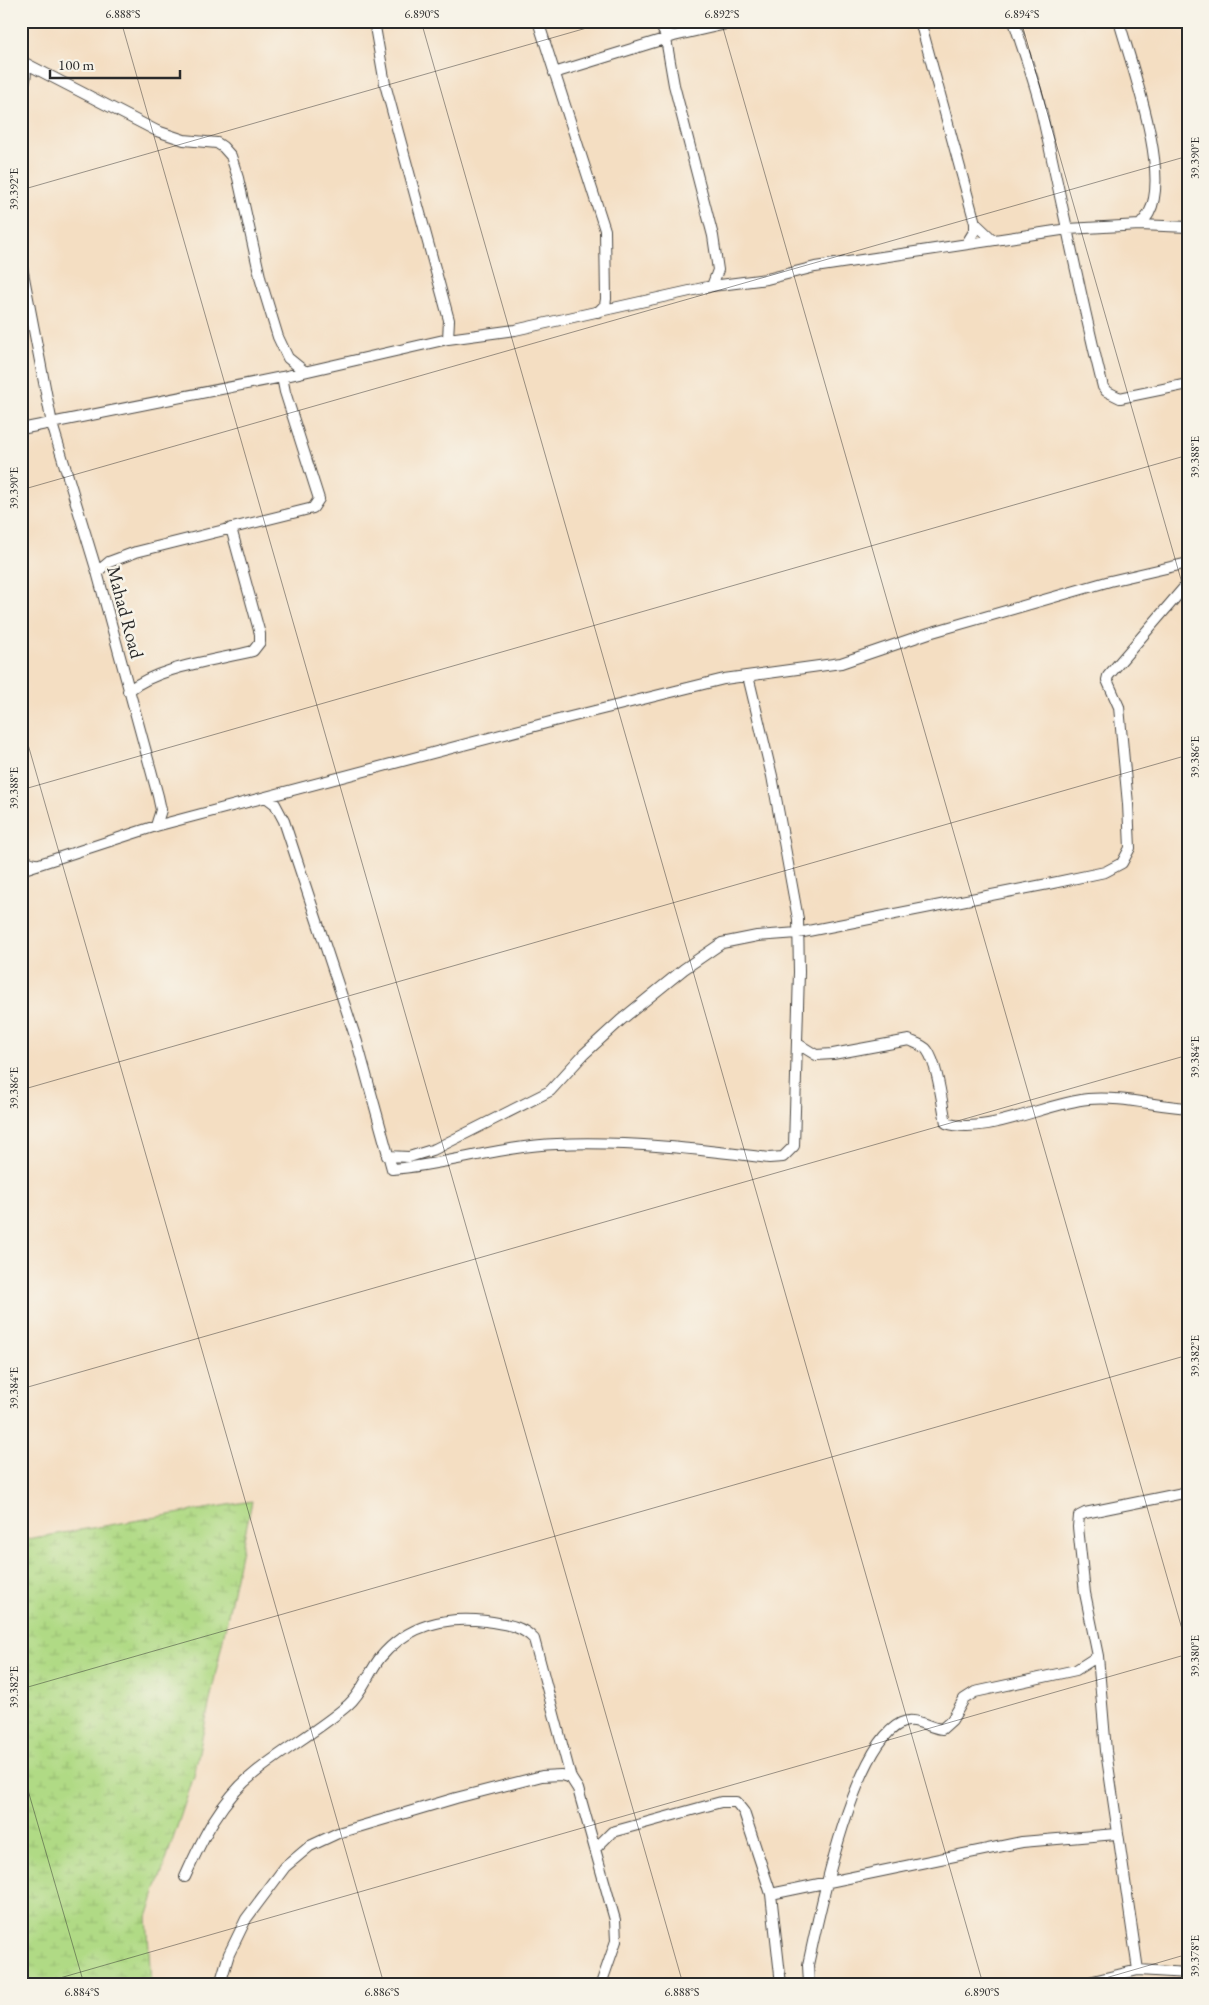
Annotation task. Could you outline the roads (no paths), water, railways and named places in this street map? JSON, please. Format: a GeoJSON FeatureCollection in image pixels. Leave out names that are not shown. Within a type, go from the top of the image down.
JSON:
{"type":"FeatureCollection","features":[{"type":"Feature","properties":{"kind":"street"},"geometry":{"type":"LineString","coordinates":[[374,21],[385,84],[449,326],[448,340]]}},
{"type":"Feature","properties":{"kind":"street"},"geometry":{"type":"LineString","coordinates":[[538,21],[605,230],[606,299],[598,312]]}},
{"type":"Feature","properties":{"kind":"street"},"geometry":{"type":"LineString","coordinates":[[658,21],[665,34],[670,38],[674,86],[713,236],[718,270],[712,286]]}},
{"type":"Feature","properties":{"kind":"street"},"geometry":{"type":"LineString","coordinates":[[554,73],[670,38],[739,21]]}},
{"type":"Feature","properties":{"kind":"street"},"geometry":{"type":"LineString","coordinates":[[920,21],[975,223],[975,230],[967,243]]}},
{"type":"Feature","properties":{"kind":"street"},"geometry":{"type":"LineString","coordinates":[[1014,21],[1038,100],[1061,208],[1068,229],[1084,315],[1106,391],[1120,398],[1188,384]]}},
{"type":"Feature","properties":{"kind":"street"},"geometry":{"type":"LineString","coordinates":[[1119,21],[1153,148],[1155,189],[1150,212],[1140,225]]}},
{"type":"Feature","properties":{"kind":"street"},"geometry":{"type":"LineString","coordinates":[[21,90],[25,82],[26,71],[23,62]]}},
{"type":"Feature","properties":{"kind":"street"},"geometry":{"type":"LineString","coordinates":[[23,62],[157,131],[184,140],[217,143],[223,147],[231,156],[238,178],[261,281],[278,337],[288,358],[304,371]]}},
{"type":"Feature","properties":{"kind":"street"},"geometry":{"type":"LineString","coordinates":[[975,223],[993,240]]}},
{"type":"Feature","properties":{"kind":"street"},"geometry":{"type":"LineString","coordinates":[[21,429],[281,377],[448,340],[515,330],[712,286],[767,279],[815,267],[1068,229],[1140,225],[1188,227]]}},
{"type":"Feature","properties":{"kind":"street","name":"Mahad Road"},"geometry":{"type":"LineString","coordinates":[[21,262],[52,424],[97,572],[161,810]]}},
{"type":"Feature","properties":{"kind":"street"},"geometry":{"type":"LineString","coordinates":[[606,299],[614,309]]}},
{"type":"Feature","properties":{"kind":"street"},"geometry":{"type":"LineString","coordinates":[[449,326],[464,338]]}},
{"type":"Feature","properties":{"kind":"street"},"geometry":{"type":"LineString","coordinates":[[97,572],[109,562],[136,552],[313,508],[319,499],[281,377],[288,358]]}},
{"type":"Feature","properties":{"kind":"street"},"geometry":{"type":"LineString","coordinates":[[128,691],[139,682],[160,674],[253,651],[260,642],[260,634],[231,528]]}},
{"type":"Feature","properties":{"kind":"street"},"geometry":{"type":"LineString","coordinates":[[21,870],[156,826],[550,722],[724,679],[842,663],[929,633],[1110,581],[1188,563]]}},
{"type":"Feature","properties":{"kind":"street"},"geometry":{"type":"LineString","coordinates":[[388,1156],[408,1157],[435,1149],[550,1091],[584,1054],[621,1020],[711,949],[722,943],[784,933],[798,933],[1048,884],[1104,872],[1122,863],[1130,848],[1128,804],[1119,706],[1107,680],[1108,676],[1188,583]]}},
{"type":"Feature","properties":{"kind":"street"},"geometry":{"type":"LineString","coordinates":[[267,798],[275,804],[284,821],[357,1042],[392,1169],[442,1164],[508,1150],[556,1144],[662,1145],[778,1158],[787,1155],[794,1146],[799,947],[796,900],[774,786],[748,676]]}},
{"type":"Feature","properties":{"kind":"street"},"geometry":{"type":"LineString","coordinates":[[156,826],[161,810],[178,820]]}},
{"type":"Feature","properties":{"kind":"street"},"geometry":{"type":"LineString","coordinates":[[21,859],[37,865]]}},
{"type":"Feature","properties":{"kind":"street"},"geometry":{"type":"LineString","coordinates":[[784,933],[799,947]]}},
{"type":"Feature","properties":{"kind":"street"},"geometry":{"type":"LineString","coordinates":[[796,1067],[816,1055],[833,1054],[910,1040],[926,1049],[932,1059],[946,1123],[958,1127],[1020,1117],[1040,1109],[1091,1099],[1188,1108]]}},
{"type":"Feature","properties":{"kind":"street"},"geometry":{"type":"LineString","coordinates":[[798,1044],[816,1055]]}},
{"type":"Feature","properties":{"kind":"street"},"geometry":{"type":"LineString","coordinates":[[1138,1970],[1116,1834],[1106,1751],[1098,1656],[1085,1593],[1078,1527],[1079,1516],[1092,1511],[1188,1492]]}},
{"type":"Feature","properties":{"kind":"street"},"geometry":{"type":"LineString","coordinates":[[185,1877],[210,1824],[255,1772],[292,1748],[350,1704],[381,1657],[405,1637],[425,1625],[462,1618],[494,1622],[525,1629],[534,1639],[571,1778],[578,1789],[615,1927],[616,1941],[601,1984]]}},
{"type":"Feature","properties":{"kind":"street"},"geometry":{"type":"LineString","coordinates":[[809,1984],[808,1965],[841,1829],[851,1803],[880,1744],[894,1728],[911,1721],[942,1729],[952,1720],[964,1699],[975,1692],[1076,1670],[1098,1656]]}},
{"type":"Feature","properties":{"kind":"street"},"geometry":{"type":"LineString","coordinates":[[220,1984],[229,1954],[246,1919],[285,1867],[310,1846],[338,1833],[456,1798],[542,1776],[561,1775],[571,1778]]}},
{"type":"Feature","properties":{"kind":"street"},"geometry":{"type":"LineString","coordinates":[[595,1849],[612,1832],[721,1802],[736,1802],[744,1812],[771,1894],[781,1984]]}},
{"type":"Feature","properties":{"kind":"street"},"geometry":{"type":"LineString","coordinates":[[771,1894],[1022,1842],[1116,1834]]}},
{"type":"Feature","properties":{"kind":"street"},"geometry":{"type":"LineString","coordinates":[[1081,1984],[1138,1970],[1188,1973]]}}]}
